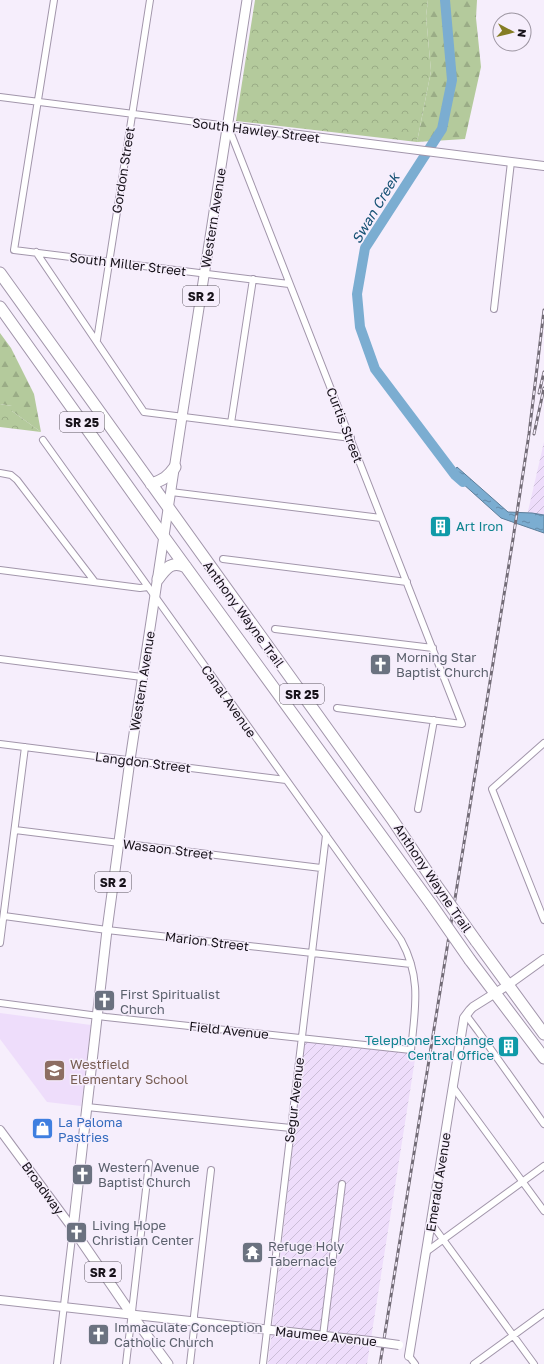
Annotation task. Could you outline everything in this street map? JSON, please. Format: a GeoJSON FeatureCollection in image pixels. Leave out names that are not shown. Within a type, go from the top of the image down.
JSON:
{"type":"FeatureCollection","features":[{"type":"Feature","properties":{"kind":"highway","name":"Anthony Wayne Trail"},"geometry":{"type":"LineString","coordinates":[[0,273],[392,819],[434,882],[544,1034]]}},
{"type":"Feature","properties":{"kind":"highway","name":"Anthony Wayne Trail"},"geometry":{"type":"LineString","coordinates":[[0,307],[164,537],[431,904],[470,960],[496,992],[544,1058]]}},
{"type":"Feature","properties":{"kind":"highway"},"geometry":{"type":"LineString","coordinates":[[151,484],[168,476],[174,467]]}},
{"type":"Feature","properties":{"kind":"highway"},"geometry":{"type":"LineString","coordinates":[[158,579],[165,570],[173,564],[186,567]]}},
{"type":"Feature","properties":{"kind":"main road","name":"Western Avenue"},"geometry":{"type":"LineString","coordinates":[[73,1229],[118,843],[154,596],[158,579],[174,467],[247,0]]}},
{"type":"Feature","properties":{"kind":"main road","name":"Broadway"},"geometry":{"type":"LineString","coordinates":[[73,1229],[132,1315],[168,1364]]}},
{"type":"Feature","properties":{"kind":"street"},"geometry":{"type":"LineString","coordinates":[[38,102],[54,0]]}},
{"type":"Feature","properties":{"kind":"street","name":"Gordon Street"},"geometry":{"type":"LineString","coordinates":[[97,340],[150,0]]}},
{"type":"Feature","properties":{"kind":"street","name":"South Hawley Street"},"geometry":{"type":"LineString","coordinates":[[0,97],[544,166]]}},
{"type":"Feature","properties":{"kind":"street","name":"South Miller Street"},"geometry":{"type":"LineString","coordinates":[[38,102],[14,250],[289,284]]}},
{"type":"Feature","properties":{"kind":"street","name":"Curtis Street"},"geometry":{"type":"LineString","coordinates":[[228,126],[462,724],[434,720]]}},
{"type":"Feature","properties":{"kind":"street"},"geometry":{"type":"LineString","coordinates":[[494,309],[511,162]]}},
{"type":"Feature","properties":{"kind":"street"},"geometry":{"type":"LineString","coordinates":[[36,252],[97,340],[144,412],[351,438]]}},
{"type":"Feature","properties":{"kind":"street"},"geometry":{"type":"LineString","coordinates":[[231,423],[253,279]]}},
{"type":"Feature","properties":{"kind":"street","name":"Canal Avenue"},"geometry":{"type":"LineString","coordinates":[[43,440],[400,940],[411,964],[416,988],[416,1008],[410,1050]]}},
{"type":"Feature","properties":{"kind":"street"},"geometry":{"type":"LineString","coordinates":[[0,473],[11,475],[17,480],[95,582]]}},
{"type":"Feature","properties":{"kind":"street"},"geometry":{"type":"LineString","coordinates":[[171,492],[381,518]]}},
{"type":"Feature","properties":{"kind":"street"},"geometry":{"type":"LineString","coordinates":[[223,558],[407,582]]}},
{"type":"Feature","properties":{"kind":"street"},"geometry":{"type":"LineString","coordinates":[[0,570],[140,588],[148,587]]}},
{"type":"Feature","properties":{"kind":"street"},"geometry":{"type":"LineString","coordinates":[[276,630],[433,648]]}},
{"type":"Feature","properties":{"kind":"street"},"geometry":{"type":"LineString","coordinates":[[0,659],[142,678]]}},
{"type":"Feature","properties":{"kind":"street"},"geometry":{"type":"LineString","coordinates":[[337,708],[434,720],[418,809]]}},
{"type":"Feature","properties":{"kind":"street"},"geometry":{"type":"LineString","coordinates":[[544,743],[492,789],[544,920]]}},
{"type":"Feature","properties":{"kind":"street","name":"Langdon Street"},"geometry":{"type":"LineString","coordinates":[[0,744],[286,780]]}},
{"type":"Feature","properties":{"kind":"street"},"geometry":{"type":"LineString","coordinates":[[0,943],[25,747]]}},
{"type":"Feature","properties":{"kind":"street","name":"Wasaon Street"},"geometry":{"type":"LineString","coordinates":[[14,830],[321,868]]}},
{"type":"Feature","properties":{"kind":"street","name":"Segur Avenue"},"geometry":{"type":"LineString","coordinates":[[263,1364],[326,835]]}},
{"type":"Feature","properties":{"kind":"street","name":"Marion Street"},"geometry":{"type":"LineString","coordinates":[[4,916],[107,930],[411,964]]}},
{"type":"Feature","properties":{"kind":"street"},"geometry":{"type":"LineString","coordinates":[[544,959],[468,1013],[478,1031],[544,1124]]}},
{"type":"Feature","properties":{"kind":"street","name":"Field Avenue"},"geometry":{"type":"LineString","coordinates":[[0,1003],[98,1016],[410,1050]]}},
{"type":"Feature","properties":{"kind":"street","name":"Emerald Avenue"},"geometry":{"type":"LineString","coordinates":[[409,1356],[463,1023],[468,1013]]}},
{"type":"Feature","properties":{"kind":"street"},"geometry":{"type":"LineString","coordinates":[[453,1087],[544,1211]]}},
{"type":"Feature","properties":{"kind":"street"},"geometry":{"type":"LineString","coordinates":[[87,1107],[291,1128]]}},
{"type":"Feature","properties":{"kind":"street","name":"Broadway"},"geometry":{"type":"LineString","coordinates":[[0,1130],[73,1229]]}},
{"type":"Feature","properties":{"kind":"street"},"geometry":{"type":"LineString","coordinates":[[126,1364],[149,1163]]}},
{"type":"Feature","properties":{"kind":"street"},"geometry":{"type":"LineString","coordinates":[[426,1252],[544,1166]]}},
{"type":"Feature","properties":{"kind":"street"},"geometry":{"type":"LineString","coordinates":[[190,1364],[210,1170]]}},
{"type":"Feature","properties":{"kind":"street"},"geometry":{"type":"LineString","coordinates":[[324,1336],[342,1184]]}},
{"type":"Feature","properties":{"kind":"street"},"geometry":{"type":"LineString","coordinates":[[431,1223],[534,1364]]}},
{"type":"Feature","properties":{"kind":"street","name":"Western Avenue"},"geometry":{"type":"LineString","coordinates":[[57,1364],[73,1229]]}},
{"type":"Feature","properties":{"kind":"street","name":"Maumee Avenue"},"geometry":{"type":"LineString","coordinates":[[0,1300],[370,1341],[399,1345],[409,1356]]}},
{"type":"Feature","properties":{"kind":"street"},"geometry":{"type":"LineString","coordinates":[[474,1364],[544,1313]]}},
{"type":"Feature","properties":{"kind":"street"},"geometry":{"type":"LineString","coordinates":[[409,1356],[415,1364]]}},
{"type":"Feature","properties":{"kind":"shaded area"},"geometry":{"type":"Polygon","coordinates":[[[544,442],[544,529],[526,520],[544,442]]]}},
{"type":"Feature","properties":{"kind":"shaded area","name":"Westfield Elementary School"},"geometry":{"type":"Polygon","coordinates":[[[0,1013],[91,1025],[81,1106],[47,1102],[0,1039],[0,1013]]]}},
{"type":"Feature","properties":{"kind":"shaded area"},"geometry":{"type":"Polygon","coordinates":[[[305,1041],[416,1053],[367,1364],[268,1364],[305,1041]]]}},
{"type":"Feature","properties":{"kind":"green space"},"geometry":{"type":"Polygon","coordinates":[[[255,0],[428,0],[426,16],[431,71],[417,142],[236,121],[255,0]]]}},
{"type":"Feature","properties":{"kind":"green space"},"geometry":{"type":"Polygon","coordinates":[[[428,0],[477,0],[476,18],[481,67],[465,139],[417,142],[431,71],[426,16],[428,0]]]}},
{"type":"Feature","properties":{"kind":"green space"},"geometry":{"type":"Polygon","coordinates":[[[0,333],[11,348],[34,394],[41,432],[12,411],[12,406],[0,404],[0,333]]]}},
{"type":"Feature","properties":{"kind":"green space"},"geometry":{"type":"Polygon","coordinates":[[[0,404],[12,406],[12,411],[41,432],[0,427],[0,404]]]}},
{"type":"Feature","properties":{"kind":"water"},"geometry":{"type":"Polygon","coordinates":[[[457,467],[508,512],[544,515],[544,533],[501,518],[452,474],[457,467]]]}},
{"type":"Feature","properties":{"kind":"waterway","name":"Swan Creek"},"geometry":{"type":"LineString","coordinates":[[445,0],[452,80],[442,129],[365,248],[357,294],[360,327],[375,369],[455,475],[463,482]]}},
{"type":"Feature","properties":{"kind":"railway"},"geometry":{"type":"LineString","coordinates":[[380,1364],[513,539],[529,434],[544,310]]}},
{"type":"Feature","properties":{"kind":"railway"},"geometry":{"type":"LineString","coordinates":[[539,393],[544,372]]}},
{"type":"Feature","properties":{"kind":"railway"},"geometry":{"type":"LineString","coordinates":[[534,434],[544,388]]}},
{"type":"Feature","properties":{"kind":"place","name":"Art Iron"},"geometry":{"type":"Point","coordinates":[441,526]}},
{"type":"Feature","properties":{"kind":"place","name":"Morning Star Baptist Church"},"geometry":{"type":"Point","coordinates":[380,664]}},
{"type":"Feature","properties":{"kind":"place","name":"First Spiritualist Church"},"geometry":{"type":"Point","coordinates":[105,1001]}},
{"type":"Feature","properties":{"kind":"place","name":"Telephone Exchange Central Office"},"geometry":{"type":"Point","coordinates":[509,1047]}},
{"type":"Feature","properties":{"kind":"place","name":"Westfield Elementary School"},"geometry":{"type":"Point","coordinates":[54,1071]}},
{"type":"Feature","properties":{"kind":"place","name":"La Paloma Pastries"},"geometry":{"type":"Point","coordinates":[42,1129]}},
{"type":"Feature","properties":{"kind":"place","name":"Western Avenue Baptist Church"},"geometry":{"type":"Point","coordinates":[83,1174]}},
{"type":"Feature","properties":{"kind":"place","name":"Living Hope Christian Center"},"geometry":{"type":"Point","coordinates":[76,1232]}},
{"type":"Feature","properties":{"kind":"place","name":"Refuge Holy Tabernacle"},"geometry":{"type":"Point","coordinates":[253,1253]}},
{"type":"Feature","properties":{"kind":"place","name":"Immaculate Conception Catholic Church"},"geometry":{"type":"Point","coordinates":[99,1334]}}]}
